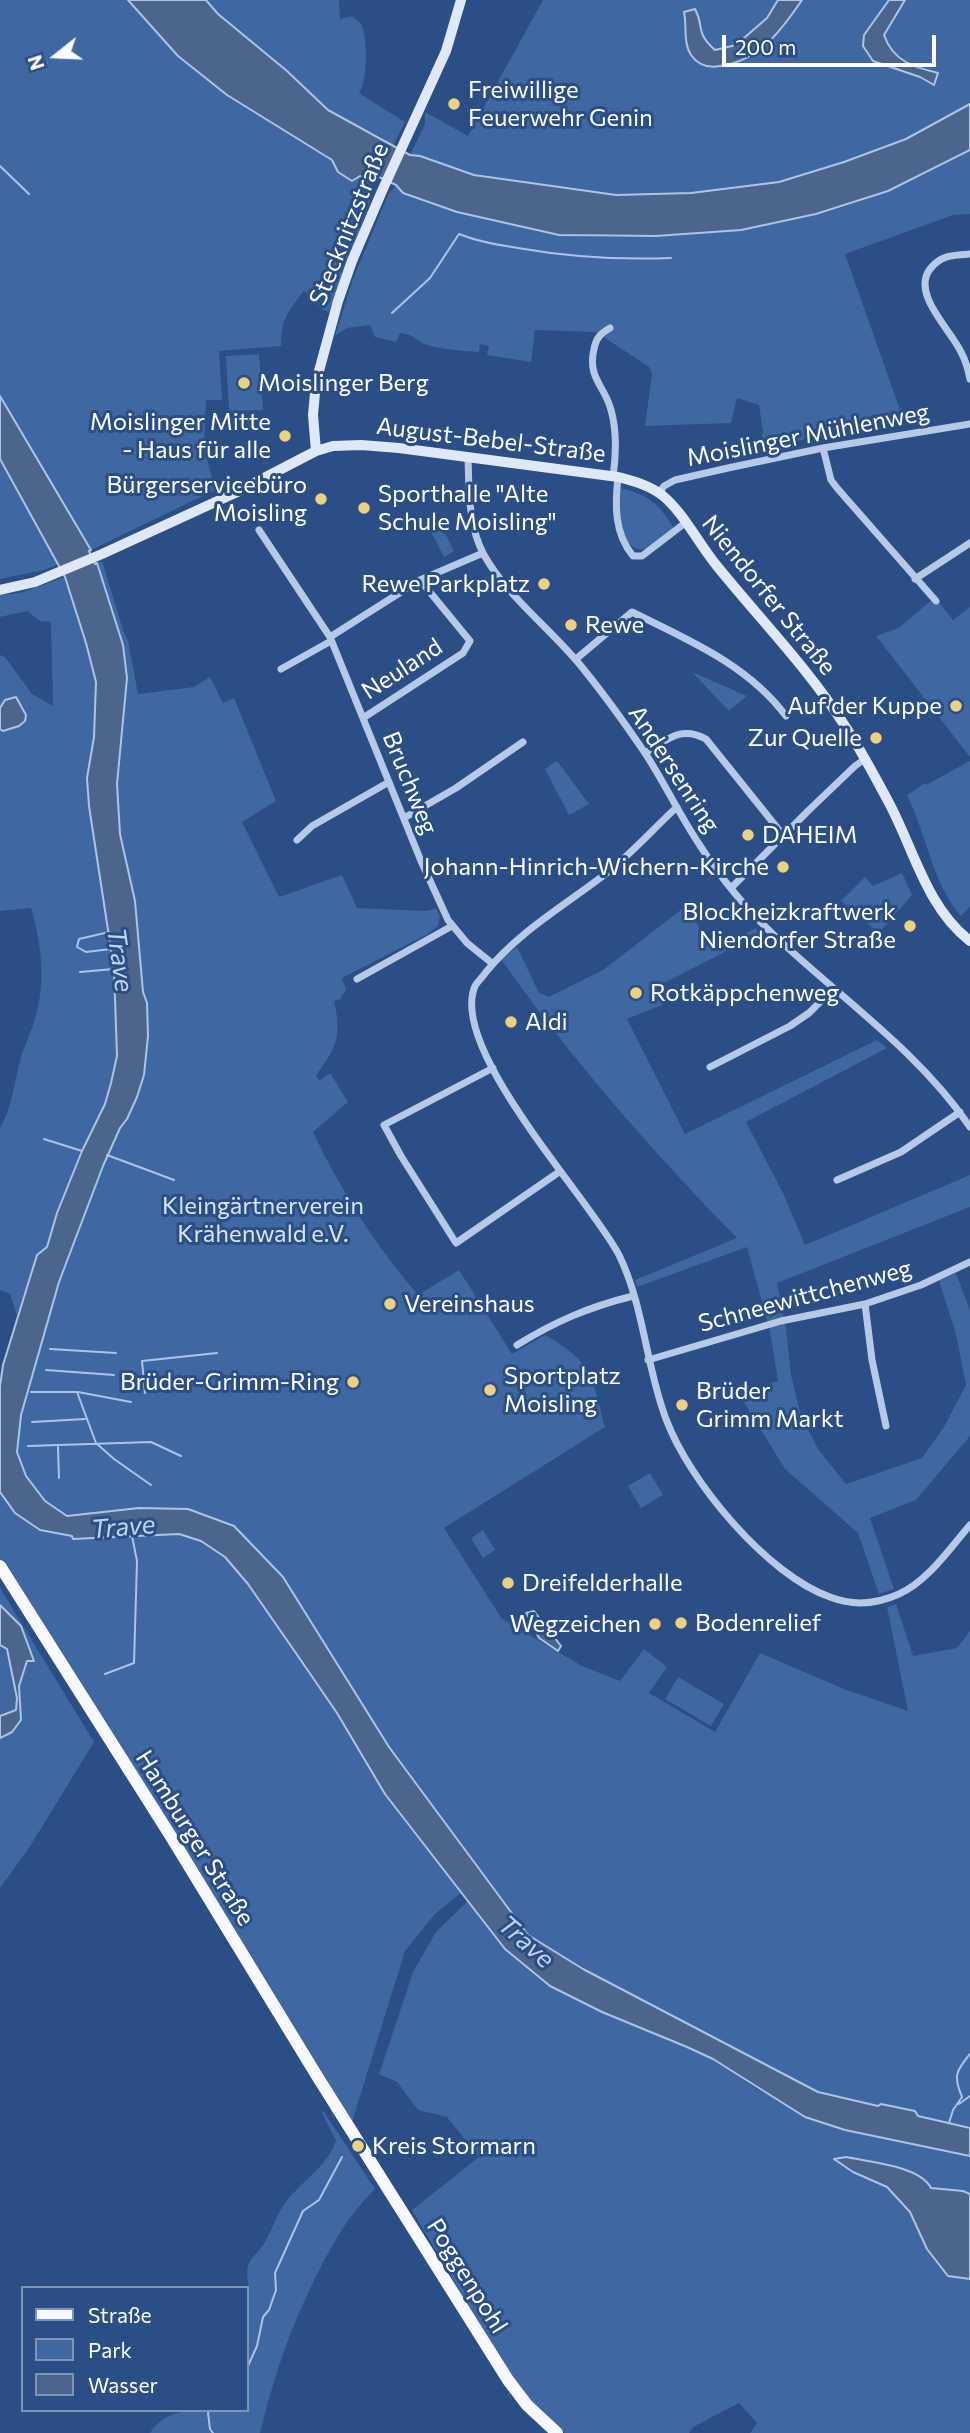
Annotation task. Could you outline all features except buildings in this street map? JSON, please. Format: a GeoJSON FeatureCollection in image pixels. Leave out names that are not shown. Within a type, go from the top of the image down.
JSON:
{"type":"FeatureCollection","features":[{"type":"Feature","properties":{"kind":"main road","name":"Stecknitzstraße"},"geometry":{"type":"LineString","coordinates":[[316,451],[314,396],[329,331],[352,261],[450,40],[461,0]]}},
{"type":"Feature","properties":{"kind":"main road","name":"August-Bebel-Straße"},"geometry":{"type":"LineString","coordinates":[[316,451],[333,446],[361,445],[468,456],[615,477],[639,483],[659,493]]}},
{"type":"Feature","properties":{"kind":"main road"},"geometry":{"type":"LineString","coordinates":[[0,590],[18,587],[102,554],[235,494],[316,451]]}},
{"type":"Feature","properties":{"kind":"main road","name":"Niendorfer Straße"},"geometry":{"type":"LineString","coordinates":[[659,493],[669,501],[710,558],[825,697],[865,759],[899,823],[936,905],[951,925],[970,941]]}},
{"type":"Feature","properties":{"kind":"main road","name":"Hamburger Straße"},"geometry":{"type":"LineString","coordinates":[[0,1566],[170,1835],[352,2133]]}},
{"type":"Feature","properties":{"kind":"main road","name":"Poggenpohl"},"geometry":{"type":"LineString","coordinates":[[352,2133],[508,2380],[527,2405],[557,2433]]}},
{"type":"Feature","properties":{"kind":"street"},"geometry":{"type":"LineString","coordinates":[[970,254],[947,255],[936,261],[928,272],[924,287],[929,302],[961,350],[970,379]]}},
{"type":"Feature","properties":{"kind":"street"},"geometry":{"type":"LineString","coordinates":[[610,328],[595,342],[591,362],[611,409],[615,444],[616,519],[623,540],[633,556],[642,556],[685,523]]}},
{"type":"Feature","properties":{"kind":"street","name":"Moislinger Mühlenweg"},"geometry":{"type":"LineString","coordinates":[[659,493],[666,484],[675,480],[823,448],[970,424]]}},
{"type":"Feature","properties":{"kind":"street"},"geometry":{"type":"LineString","coordinates":[[823,448],[831,480],[936,601]]}},
{"type":"Feature","properties":{"kind":"street","name":"Andersenring"},"geometry":{"type":"LineString","coordinates":[[468,456],[470,502],[483,553],[497,575],[576,659],[645,753],[699,845],[732,887],[777,938],[937,1084],[970,1127]]}},
{"type":"Feature","properties":{"kind":"street","name":"Bruchweg"},"geometry":{"type":"LineString","coordinates":[[259,530],[331,639],[440,905],[452,926],[467,943],[493,964]]}},
{"type":"Feature","properties":{"kind":"street"},"geometry":{"type":"LineString","coordinates":[[915,579],[970,543]]}},
{"type":"Feature","properties":{"kind":"street"},"geometry":{"type":"LineString","coordinates":[[281,669],[420,580],[483,553]]}},
{"type":"Feature","properties":{"kind":"street","name":"Neuland"},"geometry":{"type":"LineString","coordinates":[[363,718],[463,653],[469,646],[470,641],[420,580]]}},
{"type":"Feature","properties":{"kind":"street"},"geometry":{"type":"LineString","coordinates":[[576,659],[632,612],[725,659],[770,695],[786,716]]}},
{"type":"Feature","properties":{"kind":"street"},"geometry":{"type":"LineString","coordinates":[[645,753],[681,733],[702,737],[783,835]]}},
{"type":"Feature","properties":{"kind":"street"},"geometry":{"type":"LineString","coordinates":[[404,818],[456,788],[523,742]]}},
{"type":"Feature","properties":{"kind":"street"},"geometry":{"type":"LineString","coordinates":[[732,887],[783,835],[865,759]]}},
{"type":"Feature","properties":{"kind":"street"},"geometry":{"type":"LineString","coordinates":[[297,840],[312,826],[389,782]]}},
{"type":"Feature","properties":{"kind":"street"},"geometry":{"type":"LineString","coordinates":[[677,807],[612,869],[541,921],[493,964],[475,986],[471,1007],[473,1027],[524,1121],[605,1232],[620,1257],[667,1422],[715,1503],[749,1541],[803,1583],[830,1597],[863,1603],[890,1597],[917,1583],[970,1525]]}},
{"type":"Feature","properties":{"kind":"street"},"geometry":{"type":"LineString","coordinates":[[357,979],[452,926]]}},
{"type":"Feature","properties":{"kind":"street"},"geometry":{"type":"LineString","coordinates":[[710,1067],[790,1026],[809,1013],[833,989]]}},
{"type":"Feature","properties":{"kind":"street"},"geometry":{"type":"LineString","coordinates":[[493,1068],[384,1125],[456,1243],[559,1172]]}},
{"type":"Feature","properties":{"kind":"street"},"geometry":{"type":"LineString","coordinates":[[836,1180],[901,1152],[960,1112]]}},
{"type":"Feature","properties":{"kind":"street","name":"Schneewittchenweg"},"geometry":{"type":"LineString","coordinates":[[648,1360],[781,1321],[865,1304],[921,1285],[970,1262]]}},
{"type":"Feature","properties":{"kind":"street"},"geometry":{"type":"LineString","coordinates":[[517,1345],[591,1307],[633,1296]]}},
{"type":"Feature","properties":{"kind":"street"},"geometry":{"type":"LineString","coordinates":[[865,1304],[872,1360],[887,1426]]}},
{"type":"Feature","properties":{"kind":"green space"},"geometry":{"type":"Polygon","coordinates":[[[0,0],[128,0],[178,56],[227,95],[333,160],[338,172],[351,181],[360,176],[373,183],[370,202],[329,312],[323,310],[304,291],[287,316],[282,329],[281,346],[219,351],[222,400],[206,400],[204,446],[215,490],[91,550],[0,396],[0,0]]]}},
{"type":"Feature","properties":{"kind":"green space"},"geometry":{"type":"Polygon","coordinates":[[[206,0],[339,0],[340,19],[352,16],[363,30],[365,69],[359,93],[405,122],[393,146],[383,138],[328,110],[287,71],[218,14],[206,0]]]}},
{"type":"Feature","properties":{"kind":"green space"},"geometry":{"type":"Polygon","coordinates":[[[543,0],[778,0],[767,18],[736,45],[715,50],[703,35],[700,17],[685,12],[699,63],[783,28],[802,0],[889,0],[870,24],[864,38],[866,52],[934,85],[937,73],[919,68],[898,57],[884,35],[905,0],[970,0],[970,104],[909,138],[844,162],[779,182],[691,193],[616,195],[474,174],[410,155],[425,124],[425,112],[468,136],[543,0]]]}},
{"type":"Feature","properties":{"kind":"green space"},"geometry":{"type":"Polygon","coordinates":[[[970,150],[970,214],[953,215],[845,254],[904,421],[848,429],[758,450],[763,432],[759,405],[737,398],[731,423],[645,426],[652,374],[649,367],[596,332],[535,330],[531,362],[487,355],[489,346],[480,344],[479,352],[449,349],[426,344],[400,333],[396,342],[375,337],[370,325],[347,328],[335,336],[353,279],[388,195],[396,185],[404,192],[439,207],[552,234],[601,237],[686,235],[771,225],[812,216],[889,190],[970,150]]]}},
{"type":"Feature","properties":{"kind":"green space","name":"Moislinger Berg"},"geometry":{"type":"Polygon","coordinates":[[[259,354],[263,410],[229,411],[226,356],[259,354]]]}},
{"type":"Feature","properties":{"kind":"green space"},"geometry":{"type":"Polygon","coordinates":[[[0,459],[59,564],[44,570],[0,579],[0,459]]]}},
{"type":"Feature","properties":{"kind":"green space"},"geometry":{"type":"Polygon","coordinates":[[[620,488],[652,501],[674,528],[653,546],[646,549],[633,547],[628,543],[620,523],[620,488]]]}},
{"type":"Feature","properties":{"kind":"green space"},"geometry":{"type":"Polygon","coordinates":[[[442,527],[454,551],[444,557],[431,532],[442,527]]]}},
{"type":"Feature","properties":{"kind":"green space","name":"Kleingärtnerverein Krähenwald e.V."},"geometry":{"type":"Polygon","coordinates":[[[102,561],[128,641],[138,694],[194,687],[210,677],[223,703],[234,698],[276,801],[242,822],[279,897],[342,875],[357,908],[427,911],[436,908],[440,917],[438,926],[426,935],[342,978],[346,990],[340,999],[334,1001],[338,1023],[336,1041],[316,1075],[319,1081],[330,1073],[348,1102],[313,1132],[360,1217],[387,1257],[418,1295],[459,1270],[512,1354],[545,1335],[582,1363],[593,1383],[605,1427],[444,1528],[502,1619],[582,1666],[620,1681],[644,1649],[667,1667],[649,1693],[715,1732],[760,1653],[844,1689],[908,1711],[887,1607],[896,1604],[913,1656],[957,1648],[970,1631],[970,2128],[918,2116],[915,2111],[881,2104],[878,2106],[818,2092],[583,1969],[528,1935],[389,1747],[283,1577],[139,1508],[67,1516],[45,1501],[26,1476],[17,1452],[21,1415],[59,1282],[107,1155],[127,1119],[144,1075],[147,1003],[143,992],[135,901],[120,834],[117,784],[127,678],[123,645],[97,563],[102,561]]]}},
{"type":"Feature","properties":{"kind":"green space"},"geometry":{"type":"Polygon","coordinates":[[[65,577],[96,682],[94,737],[87,778],[114,969],[117,1056],[105,1104],[76,1167],[47,1247],[37,1255],[18,1319],[10,1294],[0,1290],[0,1128],[10,1104],[22,1055],[36,1015],[41,975],[40,948],[31,908],[0,911],[0,729],[19,726],[26,715],[22,705],[1,705],[0,708],[0,655],[5,657],[32,694],[53,706],[51,622],[40,621],[27,611],[0,617],[0,595],[20,593],[65,577]]]}},
{"type":"Feature","properties":{"kind":"green space"},"geometry":{"type":"Polygon","coordinates":[[[935,597],[953,620],[970,607],[970,757],[876,636],[899,628],[935,597]]]}},
{"type":"Feature","properties":{"kind":"green space"},"geometry":{"type":"Polygon","coordinates":[[[692,672],[747,696],[729,711],[692,672]]]}},
{"type":"Feature","properties":{"kind":"green space"},"geometry":{"type":"Polygon","coordinates":[[[557,761],[589,804],[569,815],[545,769],[557,761]]]}},
{"type":"Feature","properties":{"kind":"green space"},"geometry":{"type":"Polygon","coordinates":[[[970,761],[970,907],[961,916],[943,889],[907,795],[970,761]]]}},
{"type":"Feature","properties":{"kind":"green space"},"geometry":{"type":"Polygon","coordinates":[[[902,873],[912,895],[879,933],[841,901],[865,877],[873,886],[902,873]]]}},
{"type":"Feature","properties":{"kind":"green space"},"geometry":{"type":"Polygon","coordinates":[[[686,906],[713,950],[756,928],[760,934],[662,984],[664,1004],[627,1019],[685,1134],[877,1040],[887,1048],[746,1122],[783,1193],[805,1245],[970,1175],[970,1207],[777,1283],[786,1328],[791,1375],[801,1416],[818,1449],[846,1484],[922,1458],[944,1427],[966,1385],[956,1334],[939,1281],[956,1273],[970,1311],[970,1436],[916,1500],[870,1518],[894,1589],[879,1594],[858,1533],[785,1469],[739,1394],[778,1381],[770,1331],[747,1247],[637,1287],[635,1280],[737,1238],[613,1103],[555,1033],[501,959],[517,947],[539,993],[549,997],[603,970],[686,906]]]}},
{"type":"Feature","properties":{"kind":"green space"},"geometry":{"type":"Polygon","coordinates":[[[650,1473],[663,1495],[641,1508],[628,1486],[650,1473]]]}},
{"type":"Feature","properties":{"kind":"green space"},"geometry":{"type":"Polygon","coordinates":[[[0,1492],[22,1518],[31,1524],[49,1532],[73,1536],[73,1539],[179,1534],[201,1541],[225,1557],[248,1584],[337,1713],[385,1794],[461,1893],[435,1914],[405,1951],[352,2122],[0,1560],[0,1492]]]}},
{"type":"Feature","properties":{"kind":"green space"},"geometry":{"type":"Polygon","coordinates":[[[483,1530],[495,1550],[483,1558],[471,1538],[483,1530]]]}},
{"type":"Feature","properties":{"kind":"green space"},"geometry":{"type":"Polygon","coordinates":[[[0,1588],[94,1742],[29,1848],[0,1888],[0,1738],[12,1732],[21,1720],[19,1686],[27,1661],[33,1661],[0,1605],[0,1588]]]}},
{"type":"Feature","properties":{"kind":"green space"},"geometry":{"type":"Polygon","coordinates":[[[0,1645],[7,1649],[17,1699],[16,1710],[0,1716],[0,1645]]]}},
{"type":"Feature","properties":{"kind":"green space"},"geometry":{"type":"Polygon","coordinates":[[[678,1677],[724,1704],[711,1726],[665,1699],[678,1677]]]}},
{"type":"Feature","properties":{"kind":"green space"},"geometry":{"type":"Polygon","coordinates":[[[468,1901],[505,1949],[537,1977],[566,1995],[713,2059],[757,2089],[845,2130],[970,2156],[970,2433],[750,2433],[757,2423],[739,2403],[693,2427],[689,2433],[565,2433],[542,2414],[519,2387],[490,2343],[412,2210],[479,2157],[447,2117],[418,2110],[397,2082],[379,2074],[413,1972],[436,1932],[468,1901]]]}},
{"type":"Feature","properties":{"kind":"green space"},"geometry":{"type":"Polygon","coordinates":[[[321,2111],[375,2189],[343,2229],[303,2304],[278,2367],[260,2433],[150,2433],[158,2423],[181,2412],[248,2412],[248,2266],[264,2244],[284,2205],[326,2160],[336,2141],[321,2111]]]}},
{"type":"Feature","properties":{"kind":"water"},"geometry":{"type":"Polygon","coordinates":[[[128,0],[206,0],[218,14],[287,71],[328,110],[410,155],[474,175],[616,195],[691,193],[779,182],[906,139],[970,104],[970,150],[888,191],[816,214],[741,230],[656,236],[559,235],[457,212],[403,193],[396,185],[379,177],[373,183],[360,176],[352,181],[338,172],[332,160],[227,95],[178,56],[128,0]]]}},
{"type":"Feature","properties":{"kind":"water"},"geometry":{"type":"Polygon","coordinates":[[[778,0],[802,0],[786,23],[758,51],[734,63],[716,67],[700,63],[691,55],[687,45],[684,12],[695,9],[704,38],[715,50],[736,45],[767,18],[778,0]]]}},
{"type":"Feature","properties":{"kind":"water"},"geometry":{"type":"Polygon","coordinates":[[[889,0],[905,0],[884,35],[888,44],[898,57],[938,73],[934,85],[920,77],[873,61],[863,46],[864,35],[889,0]]]}},
{"type":"Feature","properties":{"kind":"water","name":"Trave"},"geometry":{"type":"Polygon","coordinates":[[[0,396],[91,550],[89,551],[95,564],[97,563],[123,645],[127,678],[117,784],[120,834],[135,901],[143,992],[147,1003],[148,1036],[144,1075],[137,1097],[103,1166],[59,1282],[21,1415],[17,1452],[26,1476],[45,1501],[67,1516],[139,1508],[188,1509],[234,1526],[283,1577],[389,1747],[528,1935],[583,1969],[818,2092],[878,2106],[881,2104],[915,2111],[918,2116],[970,2128],[970,2156],[845,2130],[805,2117],[713,2059],[602,2012],[550,1986],[505,1949],[385,1794],[337,1713],[248,1584],[225,1557],[201,1541],[179,1534],[73,1539],[72,1536],[40,1530],[15,1513],[0,1492],[0,1386],[3,1365],[37,1255],[47,1247],[57,1213],[82,1151],[105,1104],[117,1056],[114,969],[87,778],[94,737],[96,682],[65,577],[0,459],[0,396]]]}},
{"type":"Feature","properties":{"kind":"water"},"geometry":{"type":"Polygon","coordinates":[[[16,697],[26,715],[25,721],[3,731],[0,729],[0,708],[5,700],[16,697]]]}},
{"type":"Feature","properties":{"kind":"water"},"geometry":{"type":"Polygon","coordinates":[[[0,1605],[21,1626],[34,1661],[27,1661],[19,1686],[21,1720],[12,1732],[0,1738],[0,1716],[16,1710],[17,1698],[7,1649],[0,1645],[0,1605]]]}},
{"type":"Feature","properties":{"kind":"water"},"geometry":{"type":"Polygon","coordinates":[[[534,1611],[561,1646],[558,1651],[539,1638],[526,1613],[534,1611]]]}},
{"type":"Feature","properties":{"kind":"water"},"geometry":{"type":"Polygon","coordinates":[[[846,2157],[906,2170],[925,2181],[931,2188],[970,2194],[970,2279],[948,2276],[927,2249],[910,2212],[887,2187],[853,2172],[834,2159],[846,2157]]]}},
{"type":"Feature","properties":{"kind":"waterway"},"geometry":{"type":"LineString","coordinates":[[0,166],[29,194]]}},
{"type":"Feature","properties":{"kind":"waterway"},"geometry":{"type":"LineString","coordinates":[[392,313],[430,278],[459,234],[495,244],[556,254],[671,258]]}},
{"type":"Feature","properties":{"kind":"waterway","name":"Trave"},"geometry":{"type":"LineString","coordinates":[[109,932],[79,939],[77,947],[86,952],[111,949]]}},
{"type":"Feature","properties":{"kind":"waterway","name":"Trave"},"geometry":{"type":"LineString","coordinates":[[80,972],[114,969]]}},
{"type":"Feature","properties":{"kind":"waterway"},"geometry":{"type":"LineString","coordinates":[[44,1139],[82,1151]]}},
{"type":"Feature","properties":{"kind":"waterway"},"geometry":{"type":"LineString","coordinates":[[107,1155],[174,1180]]}},
{"type":"Feature","properties":{"kind":"waterway"},"geometry":{"type":"LineString","coordinates":[[50,1349],[116,1353]]}},
{"type":"Feature","properties":{"kind":"waterway"},"geometry":{"type":"LineString","coordinates":[[145,1393],[142,1361],[217,1353]]}},
{"type":"Feature","properties":{"kind":"waterway"},"geometry":{"type":"LineString","coordinates":[[46,1370],[114,1375]]}},
{"type":"Feature","properties":{"kind":"waterway"},"geometry":{"type":"LineString","coordinates":[[31,1392],[77,1392],[96,1443],[151,1485]]}},
{"type":"Feature","properties":{"kind":"waterway"},"geometry":{"type":"LineString","coordinates":[[78,1392],[131,1402]]}},
{"type":"Feature","properties":{"kind":"waterway"},"geometry":{"type":"LineString","coordinates":[[32,1422],[85,1419]]}},
{"type":"Feature","properties":{"kind":"waterway"},"geometry":{"type":"LineString","coordinates":[[28,1446],[151,1442],[181,1456]]}},
{"type":"Feature","properties":{"kind":"waterway"},"geometry":{"type":"LineString","coordinates":[[58,1447],[59,1478]]}},
{"type":"Feature","properties":{"kind":"waterway","name":"Trave"},"geometry":{"type":"LineString","coordinates":[[105,1674],[134,1663],[137,1561],[132,1536]]}},
{"type":"Feature","properties":{"kind":"waterway"},"geometry":{"type":"LineString","coordinates":[[949,2123],[953,2110],[962,2097],[957,2084],[957,2074],[970,2054]]}},
{"type":"Feature","properties":{"kind":"waterway"},"geometry":{"type":"LineString","coordinates":[[959,2104],[970,2096]]}},
{"type":"Feature","properties":{"kind":"waterway"},"geometry":{"type":"LineString","coordinates":[[248,2366],[257,2346],[263,2317],[269,2310],[276,2290],[275,2273],[303,2211],[319,2200],[342,2157]]}},
{"type":"Feature","properties":{"kind":"waterway"},"geometry":{"type":"LineString","coordinates":[[209,2412],[210,2429],[213,2433]]}},
{"type":"Feature","properties":{"kind":"place","name":"Freiwillige Feuerwehr Genin"},"geometry":{"type":"Point","coordinates":[454,104]}},
{"type":"Feature","properties":{"kind":"place","name":"Moislinger Berg"},"geometry":{"type":"Point","coordinates":[244,383]}},
{"type":"Feature","properties":{"kind":"place","name":"Moislinger Mitte - Haus für alle"},"geometry":{"type":"Point","coordinates":[285,436]}},
{"type":"Feature","properties":{"kind":"place","name":"Bürgerservicebüro Moisling"},"geometry":{"type":"Point","coordinates":[321,499]}},
{"type":"Feature","properties":{"kind":"place","name":"Sporthalle \"Alte Schule Moisling\""},"geometry":{"type":"Point","coordinates":[364,508]}},
{"type":"Feature","properties":{"kind":"place","name":"Rewe Parkplatz"},"geometry":{"type":"Point","coordinates":[544,584]}},
{"type":"Feature","properties":{"kind":"place","name":"Rewe"},"geometry":{"type":"Point","coordinates":[571,625]}},
{"type":"Feature","properties":{"kind":"place","name":"Auf der Kuppe"},"geometry":{"type":"Point","coordinates":[956,706]}},
{"type":"Feature","properties":{"kind":"place","name":"Zur Quelle"},"geometry":{"type":"Point","coordinates":[876,738]}},
{"type":"Feature","properties":{"kind":"place","name":"DAHEIM"},"geometry":{"type":"Point","coordinates":[748,835]}},
{"type":"Feature","properties":{"kind":"place","name":"Johann-Hinrich-Wichern-Kirche"},"geometry":{"type":"Point","coordinates":[783,867]}},
{"type":"Feature","properties":{"kind":"place","name":"Blockheizkraftwerk Niendorfer Straße"},"geometry":{"type":"Point","coordinates":[910,926]}},
{"type":"Feature","properties":{"kind":"place","name":"Rotkäppchenweg"},"geometry":{"type":"Point","coordinates":[636,993]}},
{"type":"Feature","properties":{"kind":"place","name":"Aldi"},"geometry":{"type":"Point","coordinates":[511,1022]}},
{"type":"Feature","properties":{"kind":"place","name":"Vereinshaus"},"geometry":{"type":"Point","coordinates":[390,1304]}},
{"type":"Feature","properties":{"kind":"place","name":"Brüder-Grimm-Ring"},"geometry":{"type":"Point","coordinates":[353,1382]}},
{"type":"Feature","properties":{"kind":"place","name":"Sportplatz Moisling"},"geometry":{"type":"Point","coordinates":[490,1390]}},
{"type":"Feature","properties":{"kind":"place","name":"Brüder Grimm Markt"},"geometry":{"type":"Point","coordinates":[682,1405]}},
{"type":"Feature","properties":{"kind":"place","name":"Dreifelderhalle"},"geometry":{"type":"Point","coordinates":[508,1583]}},
{"type":"Feature","properties":{"kind":"place","name":"Bodenrelief"},"geometry":{"type":"Point","coordinates":[681,1623]}},
{"type":"Feature","properties":{"kind":"place","name":"Wegzeichen"},"geometry":{"type":"Point","coordinates":[655,1624]}},
{"type":"Feature","properties":{"kind":"place","name":"Kreis Stormarn"},"geometry":{"type":"Point","coordinates":[358,2146]}}]}
